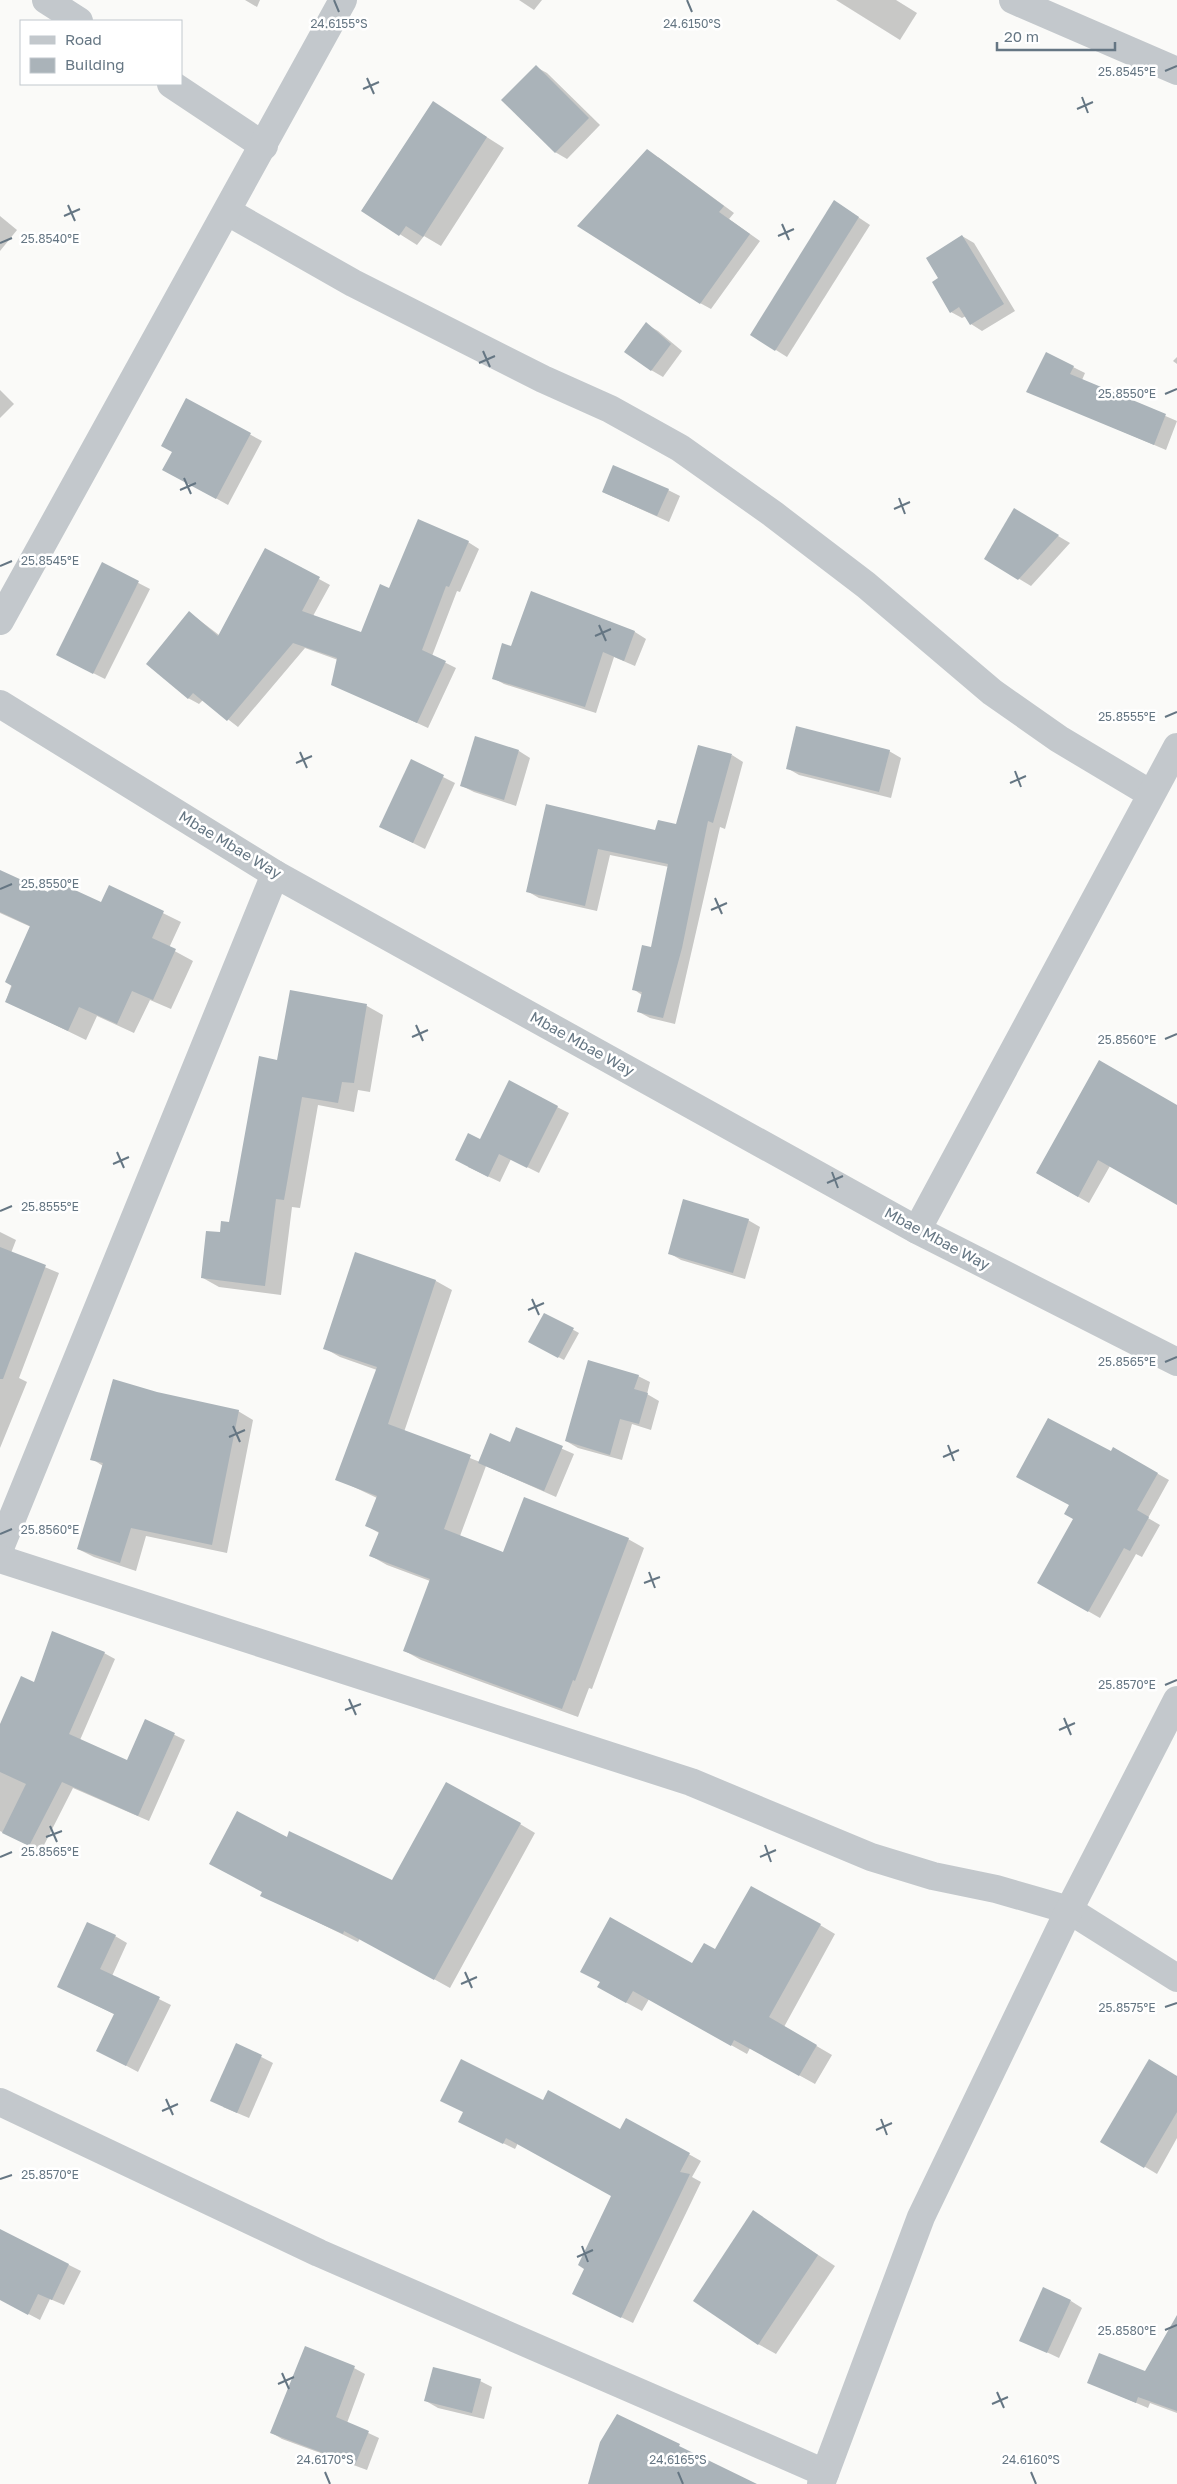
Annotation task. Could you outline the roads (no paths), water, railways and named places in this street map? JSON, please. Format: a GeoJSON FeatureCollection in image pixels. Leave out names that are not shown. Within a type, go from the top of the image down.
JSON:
{"type":"FeatureCollection","features":[{"type":"Feature","properties":{"kind":"street"},"geometry":{"type":"LineString","coordinates":[[46,0],[77,20]]}},
{"type":"Feature","properties":{"kind":"street"},"geometry":{"type":"LineString","coordinates":[[0,621],[228,212],[343,0]]}},
{"type":"Feature","properties":{"kind":"street"},"geometry":{"type":"LineString","coordinates":[[1013,0],[1177,71]]}},
{"type":"Feature","properties":{"kind":"street"},"geometry":{"type":"LineString","coordinates":[[172,85],[264,146]]}},
{"type":"Feature","properties":{"kind":"street"},"geometry":{"type":"LineString","coordinates":[[228,212],[353,283],[543,379],[610,409],[680,448],[866,585],[992,692],[1059,739],[1151,794]]}},
{"type":"Feature","properties":{"kind":"street","name":"Mbae Mbae Way"},"geometry":{"type":"LineString","coordinates":[[0,704],[275,874],[917,1230],[1177,1362]]}},
{"type":"Feature","properties":{"kind":"street"},"geometry":{"type":"LineString","coordinates":[[917,1230],[1177,747]]}},
{"type":"Feature","properties":{"kind":"street"},"geometry":{"type":"LineString","coordinates":[[0,1548],[275,874]]}},
{"type":"Feature","properties":{"kind":"street"},"geometry":{"type":"LineString","coordinates":[[0,1559],[690,1782],[871,1857],[933,1876],[996,1889],[1069,1910],[1177,1978]]}},
{"type":"Feature","properties":{"kind":"street"},"geometry":{"type":"LineString","coordinates":[[0,2102],[319,2253],[823,2478],[921,2217],[1069,1910],[1177,1700]]}}]}
